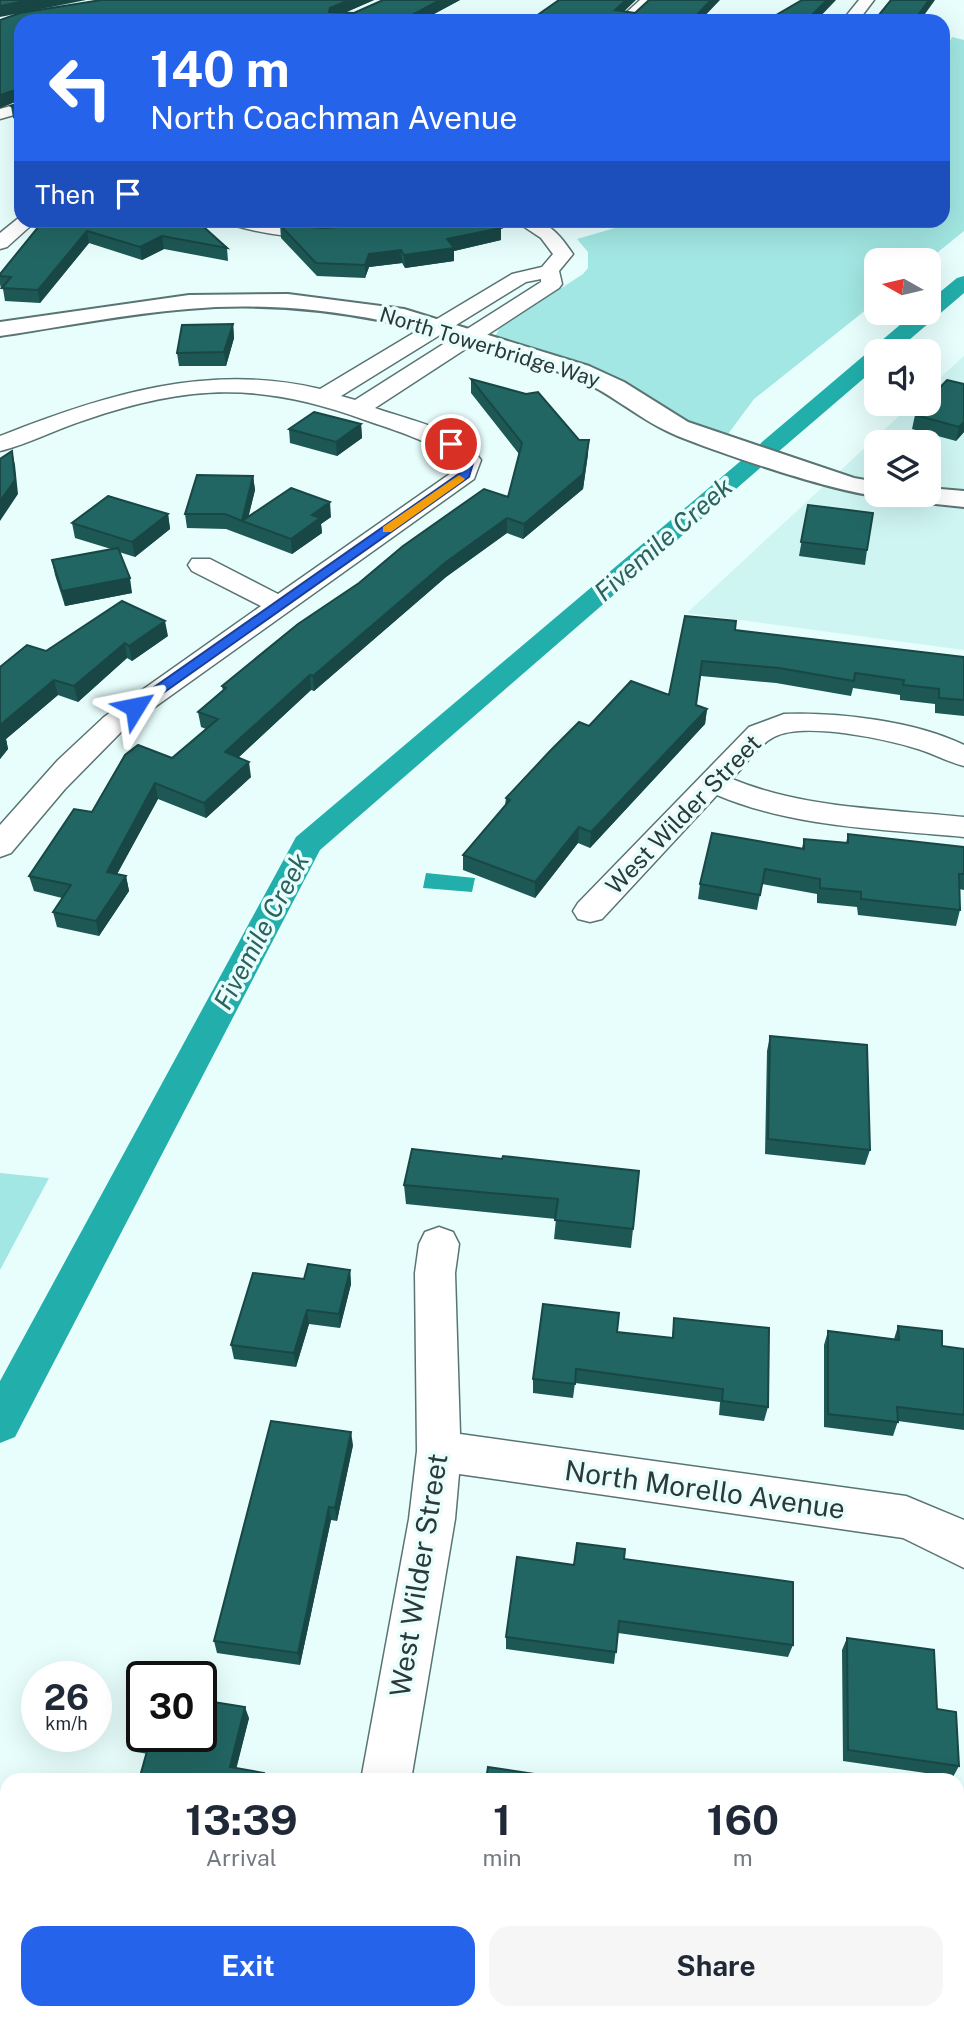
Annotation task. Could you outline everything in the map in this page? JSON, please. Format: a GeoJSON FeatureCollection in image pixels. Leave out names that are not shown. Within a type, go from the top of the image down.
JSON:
{"type":"FeatureCollection","features":[{"type":"Feature","properties":{"kind":"street"},"geometry":{"type":"LineString","coordinates":[[633,14],[649,0]]}},
{"type":"Feature","properties":{"kind":"street"},"geometry":{"type":"LineString","coordinates":[[856,14],[867,0]]}},
{"type":"Feature","properties":{"kind":"street"},"geometry":{"type":"LineString","coordinates":[[0,243],[18,228]]}},
{"type":"Feature","properties":{"kind":"street"},"geometry":{"type":"LineString","coordinates":[[263,228],[277,232],[325,235],[385,228]]}},
{"type":"Feature","properties":{"kind":"street"},"geometry":{"type":"LineString","coordinates":[[323,397],[519,278],[550,271],[563,254],[548,234],[537,228]]}},
{"type":"Feature","properties":{"kind":"street"},"geometry":{"type":"LineString","coordinates":[[357,409],[552,284],[550,271]]}},
{"type":"Feature","properties":{"kind":"street","name":"North Towerbridge Way"},"geometry":{"type":"LineString","coordinates":[[0,329],[153,306],[247,300],[350,307],[439,327],[598,379],[679,427],[864,488]]}},
{"type":"Feature","properties":{"kind":"street"},"geometry":{"type":"LineString","coordinates":[[0,443],[110,401],[162,389],[244,384],[295,390],[323,397],[451,444],[469,460],[465,474],[114,723],[74,758],[38,797],[0,846]]}},
{"type":"Feature","properties":{"kind":"street"},"geometry":{"type":"LineString","coordinates":[[941,497],[964,499]]}},
{"type":"Feature","properties":{"kind":"street"},"geometry":{"type":"LineString","coordinates":[[201,565],[280,606]]}},
{"type":"Feature","properties":{"kind":"street","name":"West Wilder Street"},"geometry":{"type":"LineString","coordinates":[[590,911],[759,733],[782,724],[814,724],[933,741],[964,757]]}},
{"type":"Feature","properties":{"kind":"street"},"geometry":{"type":"LineString","coordinates":[[712,782],[756,800],[802,811],[964,827]]}},
{"type":"Feature","properties":{"kind":"street","name":"West Wilder Street"},"geometry":{"type":"LineString","coordinates":[[387,1773],[432,1519],[439,1451],[435,1273],[439,1244]]}},
{"type":"Feature","properties":{"kind":"street","name":"North Morello Avenue"},"geometry":{"type":"LineString","coordinates":[[439,1451],[906,1517],[952,1537],[964,1546]]}},
{"type":"Feature","properties":{"kind":"shaded area"},"geometry":{"type":"Polygon","coordinates":[[[952,37],[964,40],[964,231],[942,249],[864,248],[864,311],[754,399],[728,434],[675,414],[592,369],[495,337],[499,329],[583,274],[588,268],[588,252],[577,239],[615,228],[950,228],[952,37]]]}},
{"type":"Feature","properties":{"kind":"shaded area"},"geometry":{"type":"Polygon","coordinates":[[[964,356],[964,650],[687,613],[864,449],[864,507],[941,507],[941,430],[884,430],[899,416],[941,416],[941,377],[964,356]]]}},
{"type":"Feature","properties":{"kind":"shaded area"},"geometry":{"type":"Polygon","coordinates":[[[426,873],[475,878],[472,892],[423,888],[426,873]]]}},
{"type":"Feature","properties":{"kind":"shaded area"},"geometry":{"type":"Polygon","coordinates":[[[0,1173],[49,1178],[0,1270],[0,1173]]]}},
{"type":"Feature","properties":{"kind":"building"},"geometry":{"type":"Polygon","coordinates":[[[0,0],[30,0],[0,6],[0,0]]]}},
{"type":"Feature","properties":{"kind":"building"},"geometry":{"type":"Polygon","coordinates":[[[101,0],[349,0],[330,8],[329,12],[354,13],[383,0],[440,0],[414,14],[17,14],[101,0]]]}},
{"type":"Feature","properties":{"kind":"building"},"geometry":{"type":"Polygon","coordinates":[[[559,0],[626,0],[615,10],[635,13],[649,0],[711,0],[698,14],[539,14],[559,0]]]}},
{"type":"Feature","properties":{"kind":"building"},"geometry":{"type":"Polygon","coordinates":[[[802,0],[827,0],[813,14],[778,14],[802,0]]]}},
{"type":"Feature","properties":{"kind":"building"},"geometry":{"type":"Polygon","coordinates":[[[891,0],[929,0],[919,14],[880,14],[891,0]]]}},
{"type":"Feature","properties":{"kind":"building"},"geometry":{"type":"Polygon","coordinates":[[[14,15],[14,90],[0,95],[0,20],[14,15]]]}},
{"type":"Feature","properties":{"kind":"building"},"geometry":{"type":"Polygon","coordinates":[[[37,228],[205,228],[227,248],[162,236],[140,247],[87,231],[38,290],[2,288],[11,277],[0,274],[37,228]]]}},
{"type":"Feature","properties":{"kind":"building"},"geometry":{"type":"Polygon","coordinates":[[[283,228],[501,228],[447,239],[454,248],[404,255],[401,250],[369,254],[365,265],[316,263],[283,228]]]}},
{"type":"Feature","properties":{"kind":"building"},"geometry":{"type":"Polygon","coordinates":[[[233,324],[224,352],[177,353],[182,325],[233,324]]]}},
{"type":"Feature","properties":{"kind":"building"},"geometry":{"type":"Polygon","coordinates":[[[471,379],[526,394],[538,392],[579,440],[589,440],[583,474],[524,524],[507,518],[446,562],[313,676],[310,675],[225,752],[249,762],[204,803],[155,783],[107,872],[126,876],[96,921],[53,912],[71,885],[29,876],[74,809],[92,812],[125,755],[138,745],[172,758],[218,719],[198,712],[226,688],[222,686],[298,624],[359,583],[403,546],[484,489],[508,497],[522,443],[471,379]]]}},
{"type":"Feature","properties":{"kind":"building"},"geometry":{"type":"Polygon","coordinates":[[[947,380],[964,384],[964,422],[959,427],[919,416],[941,416],[941,386],[947,380]]]}},
{"type":"Feature","properties":{"kind":"building"},"geometry":{"type":"Polygon","coordinates":[[[314,412],[361,424],[336,442],[289,429],[314,412]]]}},
{"type":"Feature","properties":{"kind":"building"},"geometry":{"type":"Polygon","coordinates":[[[12,451],[15,480],[0,501],[0,459],[12,451]]]}},
{"type":"Feature","properties":{"kind":"building"},"geometry":{"type":"Polygon","coordinates":[[[197,475],[253,476],[242,521],[225,514],[185,514],[197,475]]]}},
{"type":"Feature","properties":{"kind":"building"},"geometry":{"type":"Polygon","coordinates":[[[291,488],[330,502],[312,515],[320,518],[291,539],[242,521],[291,488]]]}},
{"type":"Feature","properties":{"kind":"building"},"geometry":{"type":"Polygon","coordinates":[[[108,496],[168,514],[132,542],[72,523],[108,496]]]}},
{"type":"Feature","properties":{"kind":"building"},"geometry":{"type":"Polygon","coordinates":[[[808,505],[873,513],[867,550],[801,542],[808,505]]]}},
{"type":"Feature","properties":{"kind":"building"},"geometry":{"type":"Polygon","coordinates":[[[118,548],[130,578],[62,591],[52,560],[118,548]]]}},
{"type":"Feature","properties":{"kind":"building"},"geometry":{"type":"Polygon","coordinates":[[[122,601],[165,621],[129,646],[125,643],[74,686],[54,680],[0,725],[0,667],[27,645],[46,651],[122,601]]]}},
{"type":"Feature","properties":{"kind":"building"},"geometry":{"type":"Polygon","coordinates":[[[685,616],[736,621],[735,630],[964,657],[964,700],[939,698],[939,689],[903,685],[904,680],[855,673],[854,681],[779,668],[702,661],[696,705],[707,709],[591,832],[579,827],[535,882],[463,855],[510,800],[506,798],[550,751],[579,722],[589,726],[631,681],[669,695],[685,616]]]}},
{"type":"Feature","properties":{"kind":"building"},"geometry":{"type":"Polygon","coordinates":[[[712,833],[804,849],[804,839],[848,843],[848,834],[964,847],[964,874],[959,874],[960,910],[861,899],[861,892],[820,888],[820,879],[765,869],[760,895],[700,884],[712,833]]]}},
{"type":"Feature","properties":{"kind":"building"},"geometry":{"type":"Polygon","coordinates":[[[770,1036],[867,1045],[870,1150],[768,1139],[770,1036]]]}},
{"type":"Feature","properties":{"kind":"building"},"geometry":{"type":"Polygon","coordinates":[[[412,1149],[639,1171],[633,1229],[555,1220],[558,1199],[404,1185],[412,1149]]]}},
{"type":"Feature","properties":{"kind":"building"},"geometry":{"type":"Polygon","coordinates":[[[308,1264],[350,1270],[339,1314],[307,1310],[294,1353],[231,1345],[253,1273],[304,1279],[308,1264]]]}},
{"type":"Feature","properties":{"kind":"building"},"geometry":{"type":"Polygon","coordinates":[[[543,1304],[619,1313],[617,1332],[673,1338],[674,1318],[769,1328],[768,1407],[722,1401],[723,1389],[576,1369],[575,1384],[533,1379],[543,1304]]]}},
{"type":"Feature","properties":{"kind":"building"},"geometry":{"type":"Polygon","coordinates":[[[898,1326],[942,1331],[942,1346],[964,1349],[964,1415],[897,1407],[898,1422],[828,1414],[828,1331],[899,1340],[898,1326]]]}},
{"type":"Feature","properties":{"kind":"building"},"geometry":{"type":"Polygon","coordinates":[[[271,1421],[351,1432],[335,1508],[329,1507],[298,1653],[214,1641],[271,1421]]]}},
{"type":"Feature","properties":{"kind":"building"},"geometry":{"type":"Polygon","coordinates":[[[577,1543],[625,1549],[624,1559],[793,1582],[793,1645],[619,1621],[616,1652],[506,1637],[517,1557],[574,1565],[577,1543]]]}},
{"type":"Feature","properties":{"kind":"building"},"geometry":{"type":"Polygon","coordinates":[[[847,1638],[934,1650],[937,1709],[956,1712],[959,1766],[848,1750],[847,1638]]]}},
{"type":"Feature","properties":{"kind":"building"},"geometry":{"type":"Polygon","coordinates":[[[217,1703],[245,1707],[230,1767],[264,1773],[141,1773],[147,1752],[217,1752],[217,1703]]]}},
{"type":"Feature","properties":{"kind":"building"},"geometry":{"type":"Polygon","coordinates":[[[488,1767],[528,1773],[487,1773],[488,1767]]]}},
{"type":"Feature","properties":{"kind":"waterway","name":"Fivemile Creek"},"geometry":{"type":"LineString","coordinates":[[942,301],[964,282]]}},
{"type":"Feature","properties":{"kind":"waterway","name":"Fivemile Creek"},"geometry":{"type":"LineString","coordinates":[[897,339],[912,326]]}},
{"type":"Feature","properties":{"kind":"waterway","name":"Fivemile Creek"},"geometry":{"type":"LineString","coordinates":[[770,447],[864,367]]}},
{"type":"Feature","properties":{"kind":"waterway","name":"Fivemile Creek"},"geometry":{"type":"LineString","coordinates":[[0,1423],[307,844],[751,464]]}},
{"type":"Feature","properties":{"kind":"slow traffic"},"geometry":{"type":"LineString","coordinates":[[387,530],[459,479]]}},
{"type":"Feature","properties":{"kind":"route"},"geometry":{"type":"LineString","coordinates":[[135,707],[465,474],[469,460],[451,444]]}}]}
